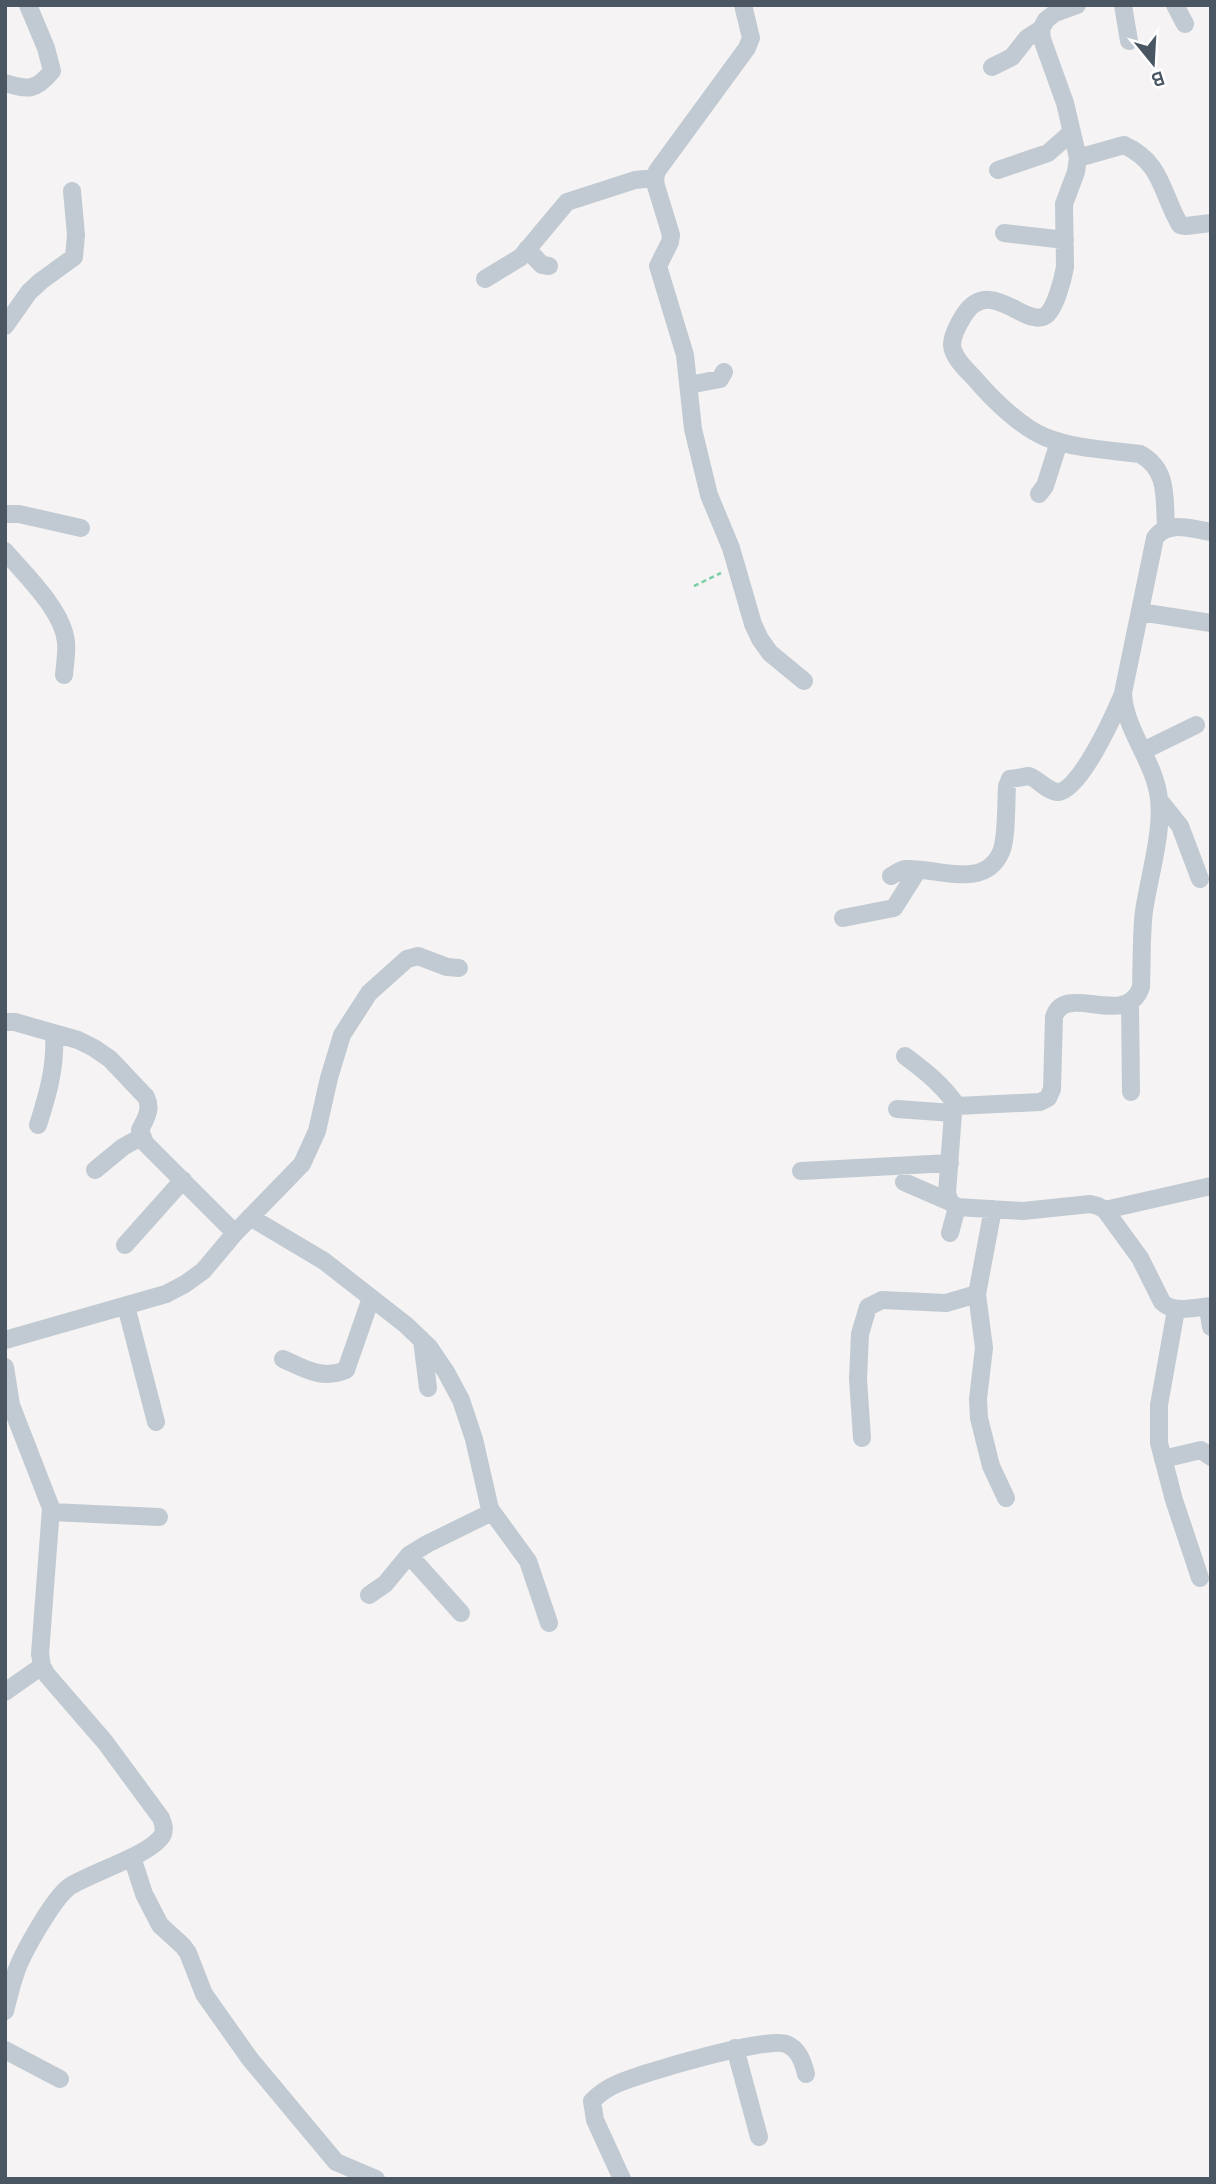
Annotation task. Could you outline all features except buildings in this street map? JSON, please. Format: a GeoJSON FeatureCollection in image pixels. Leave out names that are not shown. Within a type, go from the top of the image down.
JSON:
{"type":"FeatureCollection","features":[{"type":"Feature","properties":{"kind":"street"},"geometry":{"type":"LineString","coordinates":[[5,83],[26,89],[42,83],[52,71],[46,48],[28,5]]}},
{"type":"Feature","properties":{"kind":"street"},"geometry":{"type":"LineString","coordinates":[[743,5],[751,38],[747,48],[657,171],[655,178],[671,235],[670,243],[657,266],[685,355],[693,429],[709,495],[736,566],[753,624],[770,653],[804,681]]}},
{"type":"Feature","properties":{"kind":"street"},"geometry":{"type":"LineString","coordinates":[[992,67],[1012,57],[1027,38],[1041,29],[1046,20],[1055,13],[1077,5]]}},
{"type":"Feature","properties":{"kind":"street"},"geometry":{"type":"LineString","coordinates":[[1123,5],[1129,41]]}},
{"type":"Feature","properties":{"kind":"street"},"geometry":{"type":"LineString","coordinates":[[1175,5],[1185,24]]}},
{"type":"Feature","properties":{"kind":"street"},"geometry":{"type":"LineString","coordinates":[[1041,29],[1041,39],[1065,103],[1078,158],[1076,172],[1064,204],[1063,276],[1051,310],[1046,315],[1034,317],[1000,301],[981,302],[972,306],[954,337],[954,353],[989,396],[1038,433],[1059,442],[1140,454],[1152,461],[1163,482],[1166,527]]}},
{"type":"Feature","properties":{"kind":"street"},"geometry":{"type":"LineString","coordinates":[[998,170],[1048,153],[1072,132]]}},
{"type":"Feature","properties":{"kind":"street"},"geometry":{"type":"LineString","coordinates":[[1078,158],[1124,145],[1131,148],[1156,169],[1180,225],[1211,223]]}},
{"type":"Feature","properties":{"kind":"street"},"geometry":{"type":"LineString","coordinates":[[485,279],[521,257],[566,202],[635,180],[655,178]]}},
{"type":"Feature","properties":{"kind":"street"},"geometry":{"type":"LineString","coordinates":[[5,326],[29,292],[74,257],[76,235],[72,191]]}},
{"type":"Feature","properties":{"kind":"street"},"geometry":{"type":"LineString","coordinates":[[1004,233],[1065,240]]}},
{"type":"Feature","properties":{"kind":"street"},"geometry":{"type":"LineString","coordinates":[[527,249],[542,265],[550,266]]}},
{"type":"Feature","properties":{"kind":"street"},"geometry":{"type":"LineString","coordinates":[[689,385],[720,379],[724,372]]}},
{"type":"Feature","properties":{"kind":"street"},"geometry":{"type":"LineString","coordinates":[[1039,494],[1045,486],[1059,442]]}},
{"type":"Feature","properties":{"kind":"street"},"geometry":{"type":"LineString","coordinates":[[5,514],[19,514],[81,528]]}},
{"type":"Feature","properties":{"kind":"street"},"geometry":{"type":"LineString","coordinates":[[891,876],[903,869],[951,875],[977,873],[987,869],[1003,850],[1007,786],[1010,779],[1029,776],[1052,790],[1058,792],[1066,789],[1090,761],[1111,724],[1123,693],[1155,538],[1159,531],[1166,527],[1211,532]]}},
{"type":"Feature","properties":{"kind":"street"},"geometry":{"type":"LineString","coordinates":[[5,551],[42,594],[58,618],[66,641],[65,675]]}},
{"type":"Feature","properties":{"kind":"street"},"geometry":{"type":"LineString","coordinates":[[1140,612],[1211,623]]}},
{"type":"Feature","properties":{"kind":"street"},"geometry":{"type":"LineString","coordinates":[[897,1109],[955,1110],[1040,1102],[1048,1098],[1052,1089],[1056,1010],[1070,1003],[1121,1006],[1138,996],[1141,987],[1144,910],[1160,801],[1152,771],[1127,719],[1123,693]]}},
{"type":"Feature","properties":{"kind":"street"},"geometry":{"type":"LineString","coordinates":[[1143,751],[1196,725]]}},
{"type":"Feature","properties":{"kind":"street"},"geometry":{"type":"LineString","coordinates":[[1160,801],[1180,826],[1200,879]]}},
{"type":"Feature","properties":{"kind":"street"},"geometry":{"type":"LineString","coordinates":[[844,918],[894,908],[918,870]]}},
{"type":"Feature","properties":{"kind":"street"},"geometry":{"type":"LineString","coordinates":[[5,1340],[166,1294],[203,1271],[235,1233],[302,1164],[317,1131],[342,1035],[369,993],[407,959],[418,956],[447,967],[459,968]]}},
{"type":"Feature","properties":{"kind":"street"},"geometry":{"type":"LineString","coordinates":[[1130,1003],[1131,1092]]}},
{"type":"Feature","properties":{"kind":"street"},"geometry":{"type":"LineString","coordinates":[[5,1022],[15,1022],[78,1040],[110,1059],[146,1097],[149,1104],[141,1130],[145,1143],[235,1233]]}},
{"type":"Feature","properties":{"kind":"street"},"geometry":{"type":"LineString","coordinates":[[38,1125],[55,1059],[54,1034]]}},
{"type":"Feature","properties":{"kind":"street"},"geometry":{"type":"LineString","coordinates":[[905,1056],[941,1085],[955,1110],[947,1193],[954,1205],[950,1233]]}},
{"type":"Feature","properties":{"kind":"street"},"geometry":{"type":"LineString","coordinates":[[95,1170],[141,1136]]}},
{"type":"Feature","properties":{"kind":"street"},"geometry":{"type":"LineString","coordinates":[[801,1171],[950,1163]]}},
{"type":"Feature","properties":{"kind":"street"},"geometry":{"type":"LineString","coordinates":[[125,1245],[183,1180]]}},
{"type":"Feature","properties":{"kind":"street"},"geometry":{"type":"LineString","coordinates":[[904,1182],[954,1205],[1023,1211],[1098,1206],[1105,1210],[1140,1258],[1167,1308],[1176,1310],[1211,1306],[1211,1327]]}},
{"type":"Feature","properties":{"kind":"street"},"geometry":{"type":"LineString","coordinates":[[1105,1210],[1211,1186]]}},
{"type":"Feature","properties":{"kind":"street"},"geometry":{"type":"LineString","coordinates":[[993,1209],[977,1294],[984,1348],[978,1399],[979,1418],[991,1466],[1006,1498]]}},
{"type":"Feature","properties":{"kind":"street"},"geometry":{"type":"LineString","coordinates":[[250,1217],[324,1261],[371,1298],[422,1340],[446,1372],[461,1400],[474,1439],[491,1508],[528,1561],[549,1623]]}},
{"type":"Feature","properties":{"kind":"street"},"geometry":{"type":"LineString","coordinates":[[862,1438],[859,1345],[868,1307],[882,1300],[946,1303],[977,1294]]}},
{"type":"Feature","properties":{"kind":"street"},"geometry":{"type":"LineString","coordinates":[[283,1359],[305,1370],[324,1375],[335,1375],[346,1370],[371,1298]]}},
{"type":"Feature","properties":{"kind":"street"},"geometry":{"type":"LineString","coordinates":[[126,1306],[156,1422]]}},
{"type":"Feature","properties":{"kind":"street"},"geometry":{"type":"LineString","coordinates":[[1176,1310],[1159,1405],[1159,1443],[1200,1578]]}},
{"type":"Feature","properties":{"kind":"street"},"geometry":{"type":"LineString","coordinates":[[422,1340],[428,1388]]}},
{"type":"Feature","properties":{"kind":"street"},"geometry":{"type":"LineString","coordinates":[[5,1367],[11,1405],[47,1495],[51,1512],[40,1654],[42,1666],[106,1742],[164,1826],[158,1841],[132,1857],[80,1881],[57,1899],[20,1961],[5,2011]]}},
{"type":"Feature","properties":{"kind":"street"},"geometry":{"type":"LineString","coordinates":[[1163,1459],[1201,1450],[1211,1457]]}},
{"type":"Feature","properties":{"kind":"street"},"geometry":{"type":"LineString","coordinates":[[369,1595],[385,1584],[409,1555],[488,1514],[491,1508]]}},
{"type":"Feature","properties":{"kind":"street"},"geometry":{"type":"LineString","coordinates":[[51,1512],[159,1517]]}},
{"type":"Feature","properties":{"kind":"street"},"geometry":{"type":"LineString","coordinates":[[409,1555],[461,1613]]}},
{"type":"Feature","properties":{"kind":"street"},"geometry":{"type":"LineString","coordinates":[[5,1692],[42,1666]]}},
{"type":"Feature","properties":{"kind":"street"},"geometry":{"type":"LineString","coordinates":[[132,1857],[144,1894],[160,1925],[183,1946],[204,1994],[250,2059],[336,2162],[376,2179]]}},
{"type":"Feature","properties":{"kind":"street"},"geometry":{"type":"LineString","coordinates":[[622,2179],[596,2120],[592,2101],[600,2093],[619,2083],[735,2048],[783,2042],[794,2048],[803,2062],[806,2074]]}},
{"type":"Feature","properties":{"kind":"street"},"geometry":{"type":"LineString","coordinates":[[735,2048],[759,2137]]}},
{"type":"Feature","properties":{"kind":"street"},"geometry":{"type":"LineString","coordinates":[[5,2050],[60,2079]]}},
{"type":"Feature","properties":{"kind":"path"},"geometry":{"type":"LineString","coordinates":[[694,586],[736,566]]}}]}
